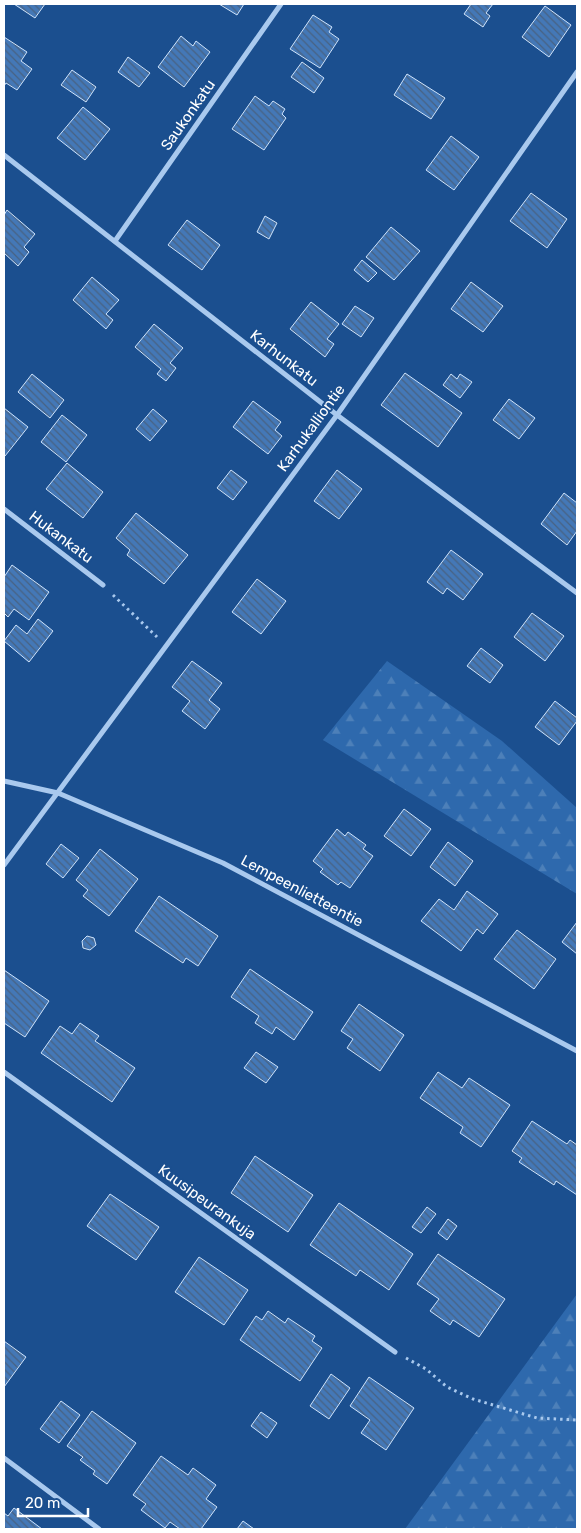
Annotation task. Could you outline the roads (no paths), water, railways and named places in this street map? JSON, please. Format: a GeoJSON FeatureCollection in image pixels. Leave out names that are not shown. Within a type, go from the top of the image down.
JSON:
{"type":"FeatureCollection","features":[{"type":"Feature","properties":{"kind":"street","name":"Saukonkatu"},"geometry":{"type":"LineString","coordinates":[[115,241],[281,4]]}},
{"type":"Feature","properties":{"kind":"street","name":"Karhukalliontie"},"geometry":{"type":"LineString","coordinates":[[4,865],[337,415],[577,72]]}},
{"type":"Feature","properties":{"kind":"street","name":"Karhunkatu"},"geometry":{"type":"LineString","coordinates":[[4,155],[337,415],[577,593]]}},
{"type":"Feature","properties":{"kind":"street","name":"Hukankatu"},"geometry":{"type":"LineString","coordinates":[[4,509],[104,585]]}},
{"type":"Feature","properties":{"kind":"street","name":"Lempeenlietteentie"},"geometry":{"type":"LineString","coordinates":[[4,782],[58,793],[223,863],[577,1051]]}},
{"type":"Feature","properties":{"kind":"street","name":"Kuusipeurankuja"},"geometry":{"type":"LineString","coordinates":[[4,1072],[395,1352]]}},
{"type":"Feature","properties":{"kind":"street"},"geometry":{"type":"LineString","coordinates":[[4,1458],[99,1529]]}}]}
